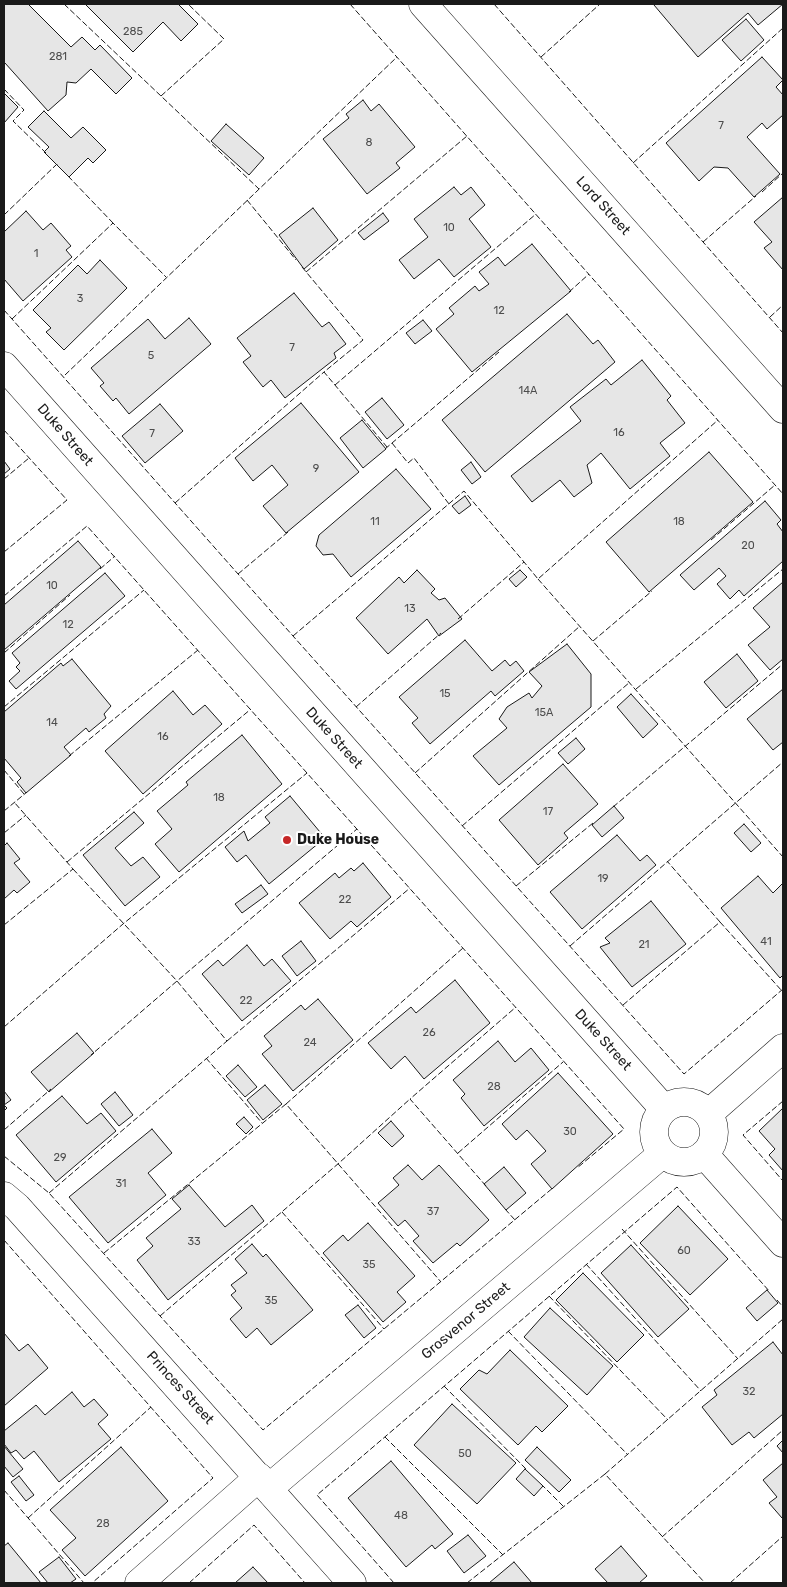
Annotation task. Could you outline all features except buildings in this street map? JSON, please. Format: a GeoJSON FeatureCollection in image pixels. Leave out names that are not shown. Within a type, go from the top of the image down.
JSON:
{"type":"FeatureCollection","features":[{"type":"Feature","properties":{"kind":"street","name":"Lord Street"},"geometry":{"type":"LineString","coordinates":[[423,4],[783,409]]}},
{"type":"Feature","properties":{"kind":"street","name":"Duke Street"},"geometry":{"type":"LineString","coordinates":[[4,366],[664,1109]]}},
{"type":"Feature","properties":{"kind":"street"},"geometry":{"type":"LineString","coordinates":[[708,1114],[783,1048]]}},
{"type":"Feature","properties":{"kind":"street"},"geometry":{"type":"LineString","coordinates":[[692,1103],[708,1114],[712,1122],[713,1140],[704,1154],[688,1162],[679,1162],[662,1154],[654,1136],[654,1126],[657,1117],[664,1109],[672,1104],[692,1103]]}},
{"type":"Feature","properties":{"kind":"street","name":"Grosvenor Street"},"geometry":{"type":"LineString","coordinates":[[139,1583],[662,1154]]}},
{"type":"Feature","properties":{"kind":"street"},"geometry":{"type":"LineString","coordinates":[[704,1154],[783,1243]]}},
{"type":"Feature","properties":{"kind":"street","name":"Princes Street"},"geometry":{"type":"LineString","coordinates":[[4,1196],[17,1207],[352,1583]]}},
{"type":"Feature","properties":{"kind":"fence"},"geometry":{"type":"LineString","coordinates":[[64,4],[259,189]]}},
{"type":"Feature","properties":{"kind":"fence"},"geometry":{"type":"LineString","coordinates":[[161,96],[224,39],[188,4]]}},
{"type":"Feature","properties":{"kind":"fence"},"geometry":{"type":"LineString","coordinates":[[350,4],[783,494]]}},
{"type":"Feature","properties":{"kind":"fence"},"geometry":{"type":"LineString","coordinates":[[494,4],[783,333]]}},
{"type":"Feature","properties":{"kind":"fence"},"geometry":{"type":"LineString","coordinates":[[541,57],[600,4]]}},
{"type":"Feature","properties":{"kind":"fence"},"geometry":{"type":"LineString","coordinates":[[633,163],[783,28]]}},
{"type":"Feature","properties":{"kind":"fence"},"geometry":{"type":"LineString","coordinates":[[65,375],[397,57]]}},
{"type":"Feature","properties":{"kind":"fence"},"geometry":{"type":"LineString","coordinates":[[4,89],[24,110],[13,121],[46,153]]}},
{"type":"Feature","properties":{"kind":"fence"},"geometry":{"type":"LineString","coordinates":[[306,272],[467,136]]}},
{"type":"Feature","properties":{"kind":"fence"},"geometry":{"type":"LineString","coordinates":[[4,215],[58,165]]}},
{"type":"Feature","properties":{"kind":"fence"},"geometry":{"type":"LineString","coordinates":[[762,192],[783,173]]}},
{"type":"Feature","properties":{"kind":"fence"},"geometry":{"type":"LineString","coordinates":[[68,176],[113,223]]}},
{"type":"Feature","properties":{"kind":"fence"},"geometry":{"type":"LineString","coordinates":[[703,242],[756,196]]}},
{"type":"Feature","properties":{"kind":"fence"},"geometry":{"type":"LineString","coordinates":[[247,200],[296,260]]}},
{"type":"Feature","properties":{"kind":"fence"},"geometry":{"type":"LineString","coordinates":[[335,385],[536,214]]}},
{"type":"Feature","properties":{"kind":"fence"},"geometry":{"type":"LineString","coordinates":[[12,319],[113,223],[166,277]]}},
{"type":"Feature","properties":{"kind":"fence"},"geometry":{"type":"LineString","coordinates":[[302,267],[363,340],[324,372],[387,447]]}},
{"type":"Feature","properties":{"kind":"fence"},"geometry":{"type":"LineString","coordinates":[[569,292],[589,274]]}},
{"type":"Feature","properties":{"kind":"fence"},"geometry":{"type":"LineString","coordinates":[[770,317],[783,305]]}},
{"type":"Feature","properties":{"kind":"fence"},"geometry":{"type":"LineString","coordinates":[[4,310],[684,1074],[783,989]]}},
{"type":"Feature","properties":{"kind":"fence"},"geometry":{"type":"LineString","coordinates":[[385,449],[499,352]]}},
{"type":"Feature","properties":{"kind":"fence"},"geometry":{"type":"LineString","coordinates":[[175,503],[324,372]]}},
{"type":"Feature","properties":{"kind":"fence"},"geometry":{"type":"LineString","coordinates":[[458,619],[524,562],[538,579],[718,420]]}},
{"type":"Feature","properties":{"kind":"fence"},"geometry":{"type":"LineString","coordinates":[[4,430],[67,500],[4,552]]}},
{"type":"Feature","properties":{"kind":"fence"},"geometry":{"type":"LineString","coordinates":[[392,443],[408,463],[414,458],[449,504]]}},
{"type":"Feature","properties":{"kind":"fence"},"geometry":{"type":"LineString","coordinates":[[4,479],[29,458]]}},
{"type":"Feature","properties":{"kind":"fence"},"geometry":{"type":"LineString","coordinates":[[711,540],[775,485]]}},
{"type":"Feature","properties":{"kind":"fence"},"geometry":{"type":"LineString","coordinates":[[293,636],[464,491],[524,562]]}},
{"type":"Feature","properties":{"kind":"fence"},"geometry":{"type":"LineString","coordinates":[[4,596],[87,526],[624,1129],[577,1168]]}},
{"type":"Feature","properties":{"kind":"fence"},"geometry":{"type":"LineString","coordinates":[[238,574],[288,532]]}},
{"type":"Feature","properties":{"kind":"fence"},"geometry":{"type":"LineString","coordinates":[[100,569],[115,556]]}},
{"type":"Feature","properties":{"kind":"fence"},"geometry":{"type":"LineString","coordinates":[[636,689],[783,569]]}},
{"type":"Feature","properties":{"kind":"fence"},"geometry":{"type":"LineString","coordinates":[[538,579],[783,857]]}},
{"type":"Feature","properties":{"kind":"fence"},"geometry":{"type":"LineString","coordinates":[[4,707],[144,590]]}},
{"type":"Feature","properties":{"kind":"fence"},"geometry":{"type":"LineString","coordinates":[[593,641],[652,591]]}},
{"type":"Feature","properties":{"kind":"fence"},"geometry":{"type":"LineString","coordinates":[[4,653],[70,595]]}},
{"type":"Feature","properties":{"kind":"fence"},"geometry":{"type":"LineString","coordinates":[[415,773],[580,626]]}},
{"type":"Feature","properties":{"kind":"fence"},"geometry":{"type":"LineString","coordinates":[[356,707],[441,633]]}},
{"type":"Feature","properties":{"kind":"fence"},"geometry":{"type":"LineString","coordinates":[[69,756],[198,650]]}},
{"type":"Feature","properties":{"kind":"fence"},"geometry":{"type":"LineString","coordinates":[[613,807],[783,664]]}},
{"type":"Feature","properties":{"kind":"fence"},"geometry":{"type":"LineString","coordinates":[[462,826],[630,682]]}},
{"type":"Feature","properties":{"kind":"fence"},"geometry":{"type":"LineString","coordinates":[[67,862],[251,709]]}},
{"type":"Feature","properties":{"kind":"fence"},"geometry":{"type":"LineString","coordinates":[[570,946],[783,762]]}},
{"type":"Feature","properties":{"kind":"fence"},"geometry":{"type":"LineString","coordinates":[[4,770],[24,794]]}},
{"type":"Feature","properties":{"kind":"fence"},"geometry":{"type":"LineString","coordinates":[[4,1027],[123,924],[307,773]]}},
{"type":"Feature","properties":{"kind":"fence"},"geometry":{"type":"LineString","coordinates":[[4,811],[27,792]]}},
{"type":"Feature","properties":{"kind":"fence"},"geometry":{"type":"LineString","coordinates":[[4,925],[73,869],[14,802]]}},
{"type":"Feature","properties":{"kind":"fence"},"geometry":{"type":"LineString","coordinates":[[4,833],[26,815]]}},
{"type":"Feature","properties":{"kind":"fence"},"geometry":{"type":"LineString","coordinates":[[516,886],[593,823]]}},
{"type":"Feature","properties":{"kind":"fence"},"geometry":{"type":"LineString","coordinates":[[49,1193],[227,1041],[177,981],[357,829]]}},
{"type":"Feature","properties":{"kind":"fence"},"geometry":{"type":"LineString","coordinates":[[623,1005],[720,922],[667,861]]}},
{"type":"Feature","properties":{"kind":"fence"},"geometry":{"type":"LineString","coordinates":[[73,869],[177,981],[91,1055]]}},
{"type":"Feature","properties":{"kind":"fence"},"geometry":{"type":"LineString","coordinates":[[227,1041],[410,888]]}},
{"type":"Feature","properties":{"kind":"fence"},"geometry":{"type":"LineString","coordinates":[[720,922],[782,991]]}},
{"type":"Feature","properties":{"kind":"fence"},"geometry":{"type":"LineString","coordinates":[[286,1104],[463,948]]}},
{"type":"Feature","properties":{"kind":"fence"},"geometry":{"type":"LineString","coordinates":[[486,1186],[410,1099],[516,1007]]}},
{"type":"Feature","properties":{"kind":"fence"},"geometry":{"type":"LineString","coordinates":[[206,1058],[262,1123]]}},
{"type":"Feature","properties":{"kind":"fence"},"geometry":{"type":"LineString","coordinates":[[458,1153],[563,1062]]}},
{"type":"Feature","properties":{"kind":"fence"},"geometry":{"type":"LineString","coordinates":[[4,1130],[51,1089]]}},
{"type":"Feature","properties":{"kind":"fence"},"geometry":{"type":"LineString","coordinates":[[160,1316],[339,1163],[410,1099]]}},
{"type":"Feature","properties":{"kind":"fence"},"geometry":{"type":"LineString","coordinates":[[783,1101],[743,1135],[783,1181]]}},
{"type":"Feature","properties":{"kind":"fence"},"geometry":{"type":"LineString","coordinates":[[104,1253],[286,1104],[441,1282]]}},
{"type":"Feature","properties":{"kind":"fence"},"geometry":{"type":"LineString","coordinates":[[4,1156],[49,1193],[263,1430],[554,1187]]}},
{"type":"Feature","properties":{"kind":"fence"},"geometry":{"type":"LineString","coordinates":[[394,1583],[317,1495],[677,1187],[770,1292]]}},
{"type":"Feature","properties":{"kind":"fence"},"geometry":{"type":"LineString","coordinates":[[505,1209],[515,1220]]}},
{"type":"Feature","properties":{"kind":"fence"},"geometry":{"type":"LineString","coordinates":[[282,1212],[384,1329]]}},
{"type":"Feature","properties":{"kind":"fence"},"geometry":{"type":"LineString","coordinates":[[622,1229],[738,1359]]}},
{"type":"Feature","properties":{"kind":"fence"},"geometry":{"type":"LineString","coordinates":[[4,1240],[213,1478],[92,1583]]}},
{"type":"Feature","properties":{"kind":"fence"},"geometry":{"type":"LineString","coordinates":[[586,1264],[701,1391]]}},
{"type":"Feature","properties":{"kind":"fence"},"geometry":{"type":"LineString","coordinates":[[549,1296],[668,1420]]}},
{"type":"Feature","properties":{"kind":"fence"},"geometry":{"type":"LineString","coordinates":[[777,1300],[783,1307]]}},
{"type":"Feature","properties":{"kind":"fence"},"geometry":{"type":"LineString","coordinates":[[605,1474],[783,1319]]}},
{"type":"Feature","properties":{"kind":"fence"},"geometry":{"type":"LineString","coordinates":[[508,1331],[628,1455]]}},
{"type":"Feature","properties":{"kind":"fence"},"geometry":{"type":"LineString","coordinates":[[444,1386],[527,1470]]}},
{"type":"Feature","properties":{"kind":"fence"},"geometry":{"type":"LineString","coordinates":[[28,1518],[151,1407]]}},
{"type":"Feature","properties":{"kind":"fence"},"geometry":{"type":"LineString","coordinates":[[662,1537],[783,1430]]}},
{"type":"Feature","properties":{"kind":"fence"},"geometry":{"type":"LineString","coordinates":[[385,1437],[503,1555]]}},
{"type":"Feature","properties":{"kind":"fence"},"geometry":{"type":"LineString","coordinates":[[467,1583],[605,1474],[705,1583]]}},
{"type":"Feature","properties":{"kind":"fence"},"geometry":{"type":"LineString","coordinates":[[541,1484],[564,1507]]}},
{"type":"Feature","properties":{"kind":"fence"},"geometry":{"type":"LineString","coordinates":[[4,1490],[84,1583]]}},
{"type":"Feature","properties":{"kind":"fence"},"geometry":{"type":"LineString","coordinates":[[189,1583],[254,1525],[305,1583]]}},
{"type":"Feature","properties":{"kind":"fence"},"geometry":{"type":"LineString","coordinates":[[730,1583],[783,1536]]}},
{"type":"Feature","properties":{"kind":"place","name":"Duke House"},"geometry":{"type":"Point","coordinates":[287,840]}}]}
